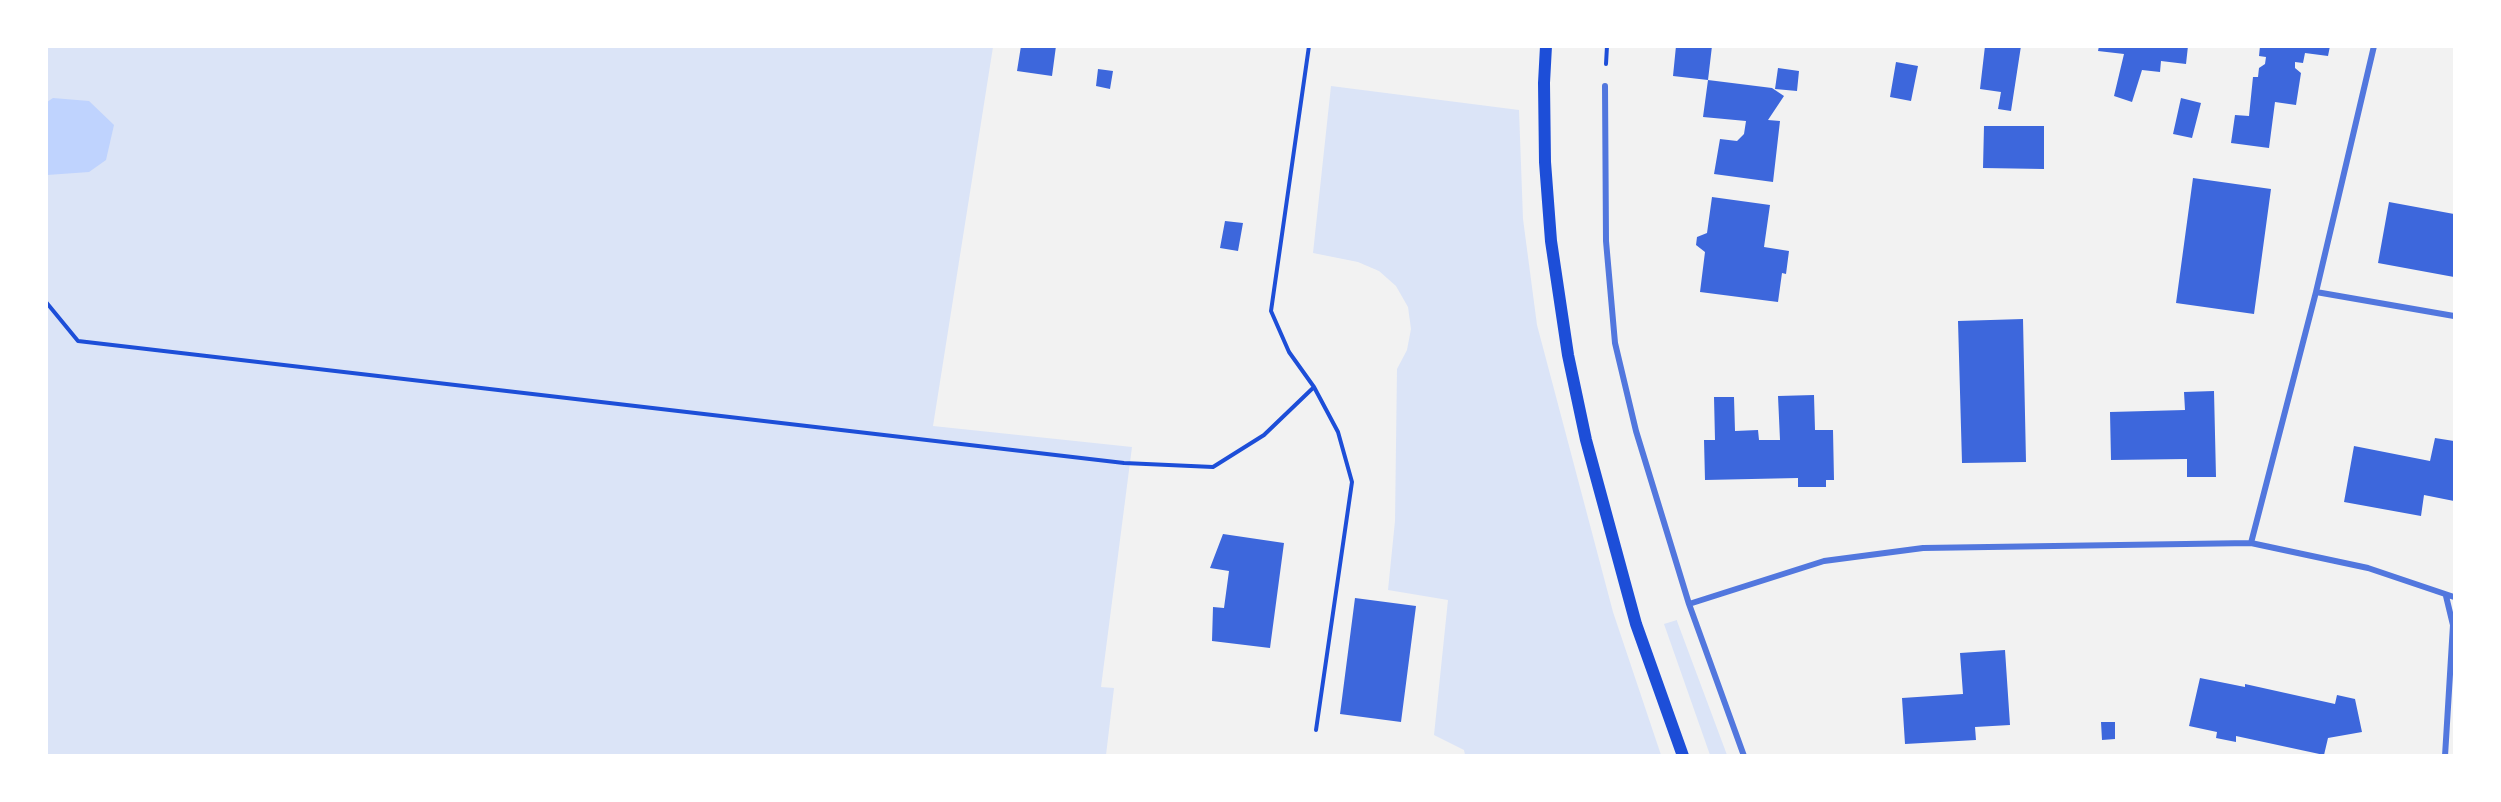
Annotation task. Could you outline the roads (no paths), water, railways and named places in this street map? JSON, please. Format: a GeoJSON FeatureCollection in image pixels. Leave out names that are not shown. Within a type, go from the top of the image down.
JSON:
{"type":"FeatureCollection","features":[{"type":"Feature","properties":{"kind":"main road"},"geometry":{"type":"LineString","coordinates":[[1546,46],[1545,162],[1551,241],[1568,355],[1586,440],[1633,612],[1683,756]]}},
{"type":"Feature","properties":{"kind":"street"},"geometry":{"type":"LineString","coordinates":[[2251,543],[2316,292],[2374,46]]}},
{"type":"Feature","properties":{"kind":"street"},"geometry":{"type":"LineString","coordinates":[[1605,86],[1606,241],[1615,343],[1636,430],[1689,604],[1744,756]]}},
{"type":"Feature","properties":{"kind":"street"},"geometry":{"type":"LineString","coordinates":[[2316,292],[2454,316]]}},
{"type":"Feature","properties":{"kind":"street"},"geometry":{"type":"LineString","coordinates":[[1689,604],[1824,561],[1923,549],[2251,543],[2368,568],[2454,597]]}},
{"type":"Feature","properties":{"kind":"street"},"geometry":{"type":"LineString","coordinates":[[2445,756],[2453,626],[2446,596]]}},
{"type":"Feature","properties":{"kind":"water"},"geometry":{"type":"Polygon","coordinates":[[[53,98],[89,101],[114,125],[106,160],[89,172],[47,175],[47,102],[53,98]]]}}]}
